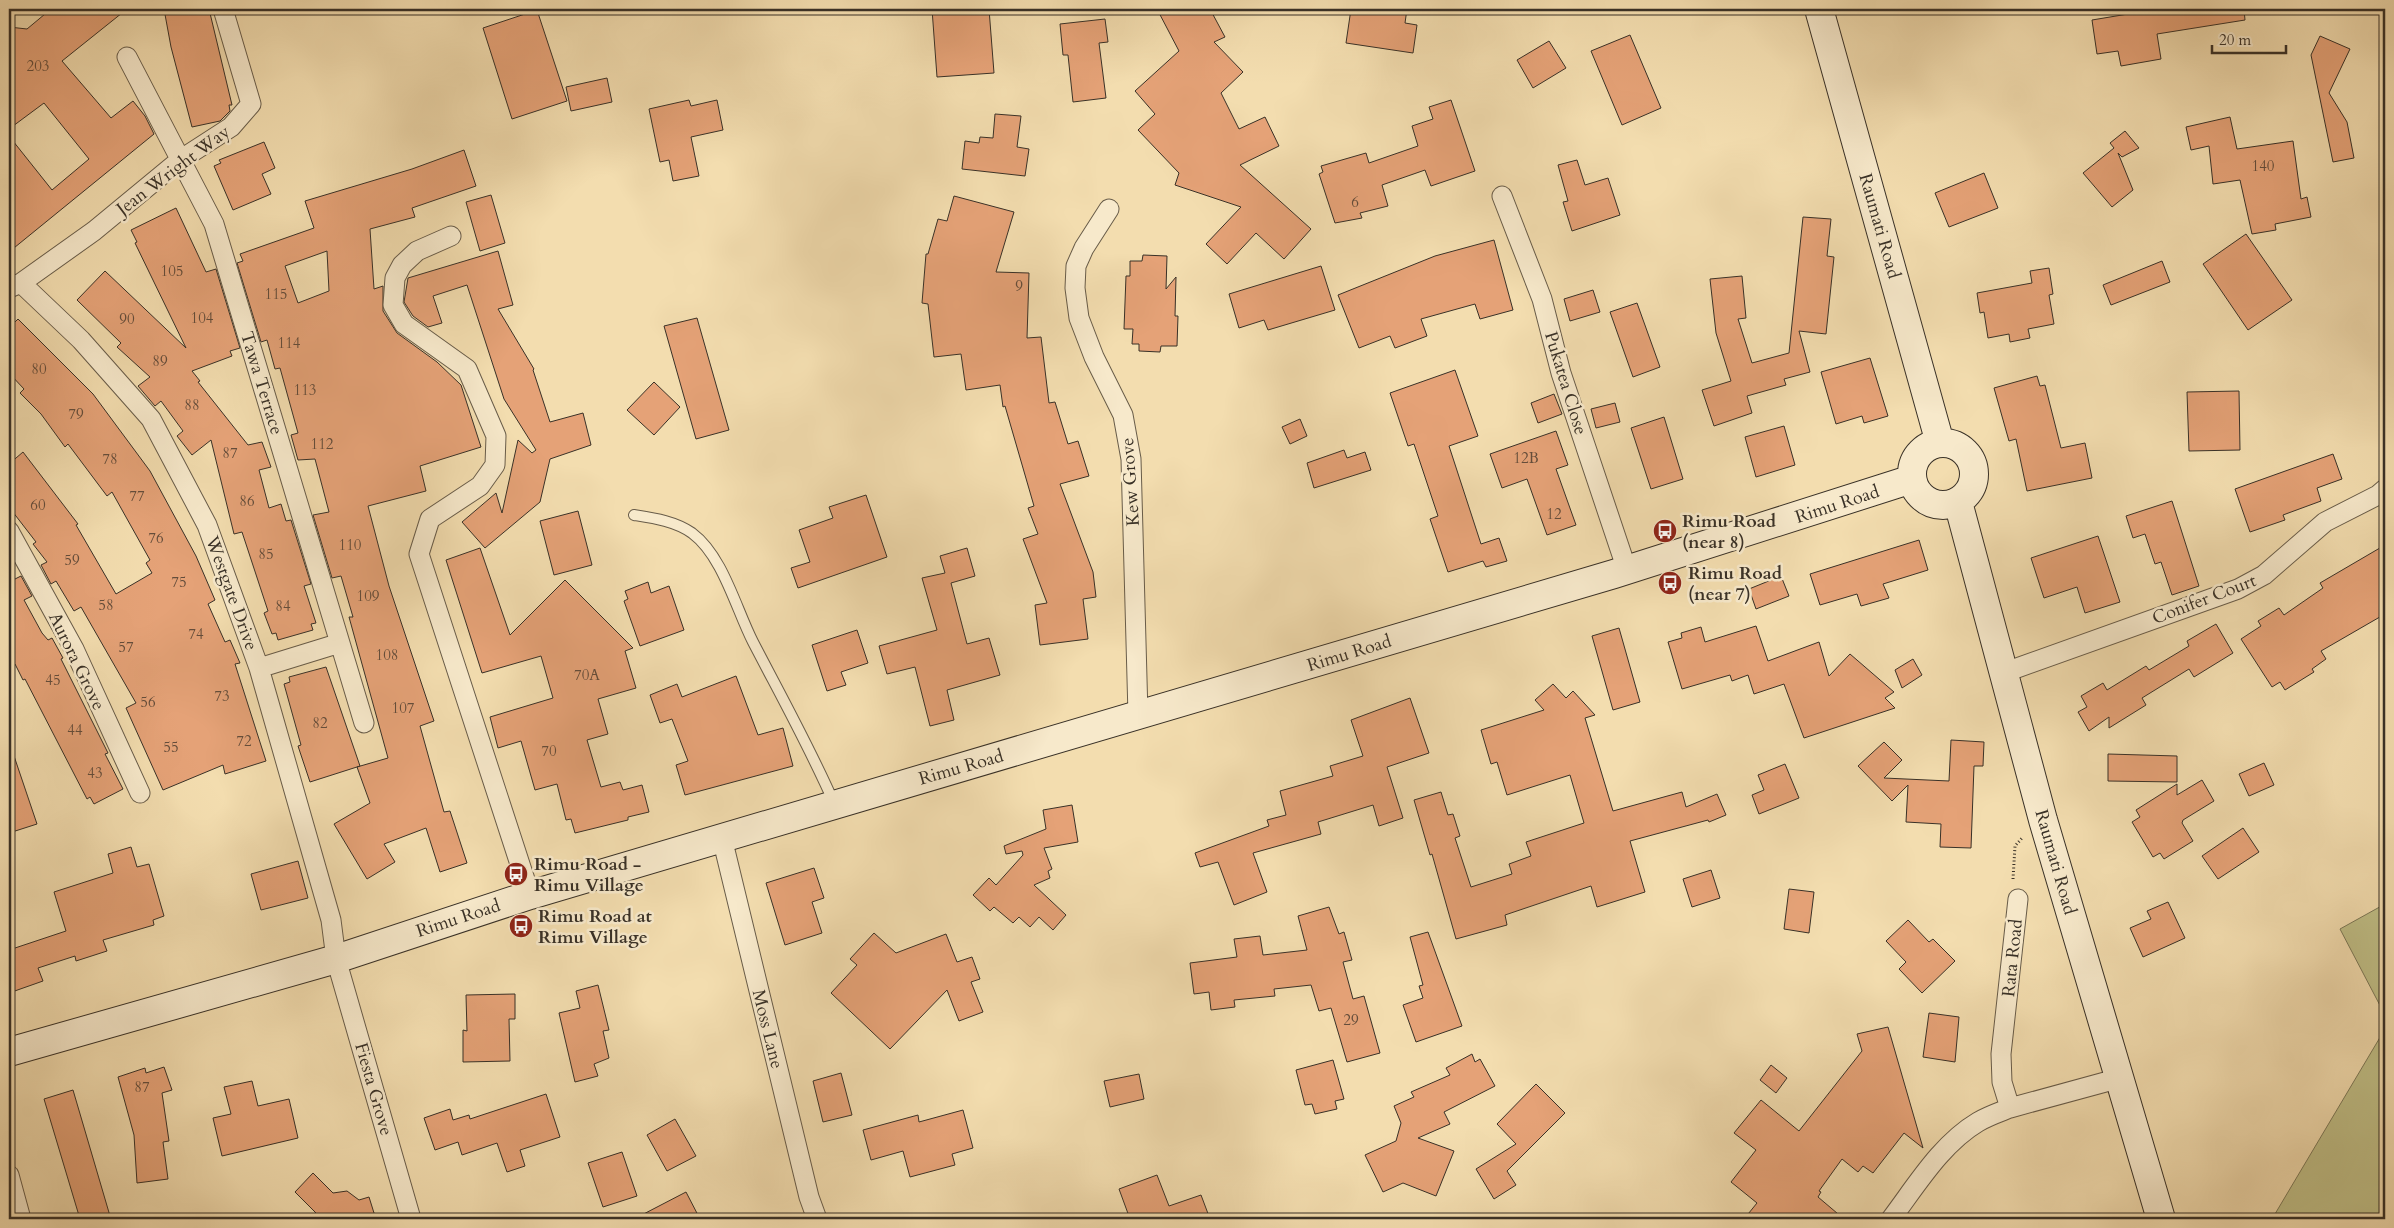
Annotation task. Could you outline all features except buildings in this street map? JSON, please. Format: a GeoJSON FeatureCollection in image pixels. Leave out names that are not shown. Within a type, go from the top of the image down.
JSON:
{"type":"FeatureCollection","features":[{"type":"Feature","properties":{"kind":"main road","name":"Raumati Road"},"geometry":{"type":"LineString","coordinates":[[1819,9],[1940,443]]}},
{"type":"Feature","properties":{"kind":"main road"},"geometry":{"type":"LineString","coordinates":[[1940,443],[1961,448],[1973,465],[1974,476],[1972,486],[1958,502],[1944,505],[1929,502],[1915,489],[1912,479],[1912,466],[1918,455],[1928,446],[1940,443]]}},
{"type":"Feature","properties":{"kind":"main road","name":"Rimu Road"},"geometry":{"type":"LineString","coordinates":[[9,1052],[336,959],[530,895],[1627,570],[1912,479]]}},
{"type":"Feature","properties":{"kind":"main road","name":"Raumati Road"},"geometry":{"type":"LineString","coordinates":[[1958,502],[2044,820],[2161,1219]]}},
{"type":"Feature","properties":{"kind":"street","name":"Jean Wright Way"},"geometry":{"type":"LineString","coordinates":[[15,286],[94,231],[180,160],[231,127],[252,104],[223,9]]}},
{"type":"Feature","properties":{"kind":"street","name":"Tawa Terrace"},"geometry":{"type":"LineString","coordinates":[[127,57],[214,224],[364,723]]}},
{"type":"Feature","properties":{"kind":"street","name":"Pukatea Close"},"geometry":{"type":"LineString","coordinates":[[1502,196],[1542,299],[1563,382],[1627,570]]}},
{"type":"Feature","properties":{"kind":"street","name":"Kew Grove"},"geometry":{"type":"LineString","coordinates":[[1109,209],[1084,248],[1076,266],[1075,288],[1079,318],[1094,357],[1123,415],[1131,460],[1138,715]]}},
{"type":"Feature","properties":{"kind":"street"},"geometry":{"type":"LineString","coordinates":[[451,236],[417,251],[402,265],[395,278],[393,304],[404,324],[467,369],[496,436],[495,465],[480,486],[430,519],[420,554],[530,895]]}},
{"type":"Feature","properties":{"kind":"street","name":"Westgate Drive"},"geometry":{"type":"LineString","coordinates":[[15,286],[81,340],[151,419],[207,525],[259,668],[331,920],[336,959]]}},
{"type":"Feature","properties":{"kind":"street","name":"Conifer Court"},"geometry":{"type":"LineString","coordinates":[[2003,673],[2238,589],[2264,575],[2325,522],[2378,495],[2385,489]]}},
{"type":"Feature","properties":{"kind":"street","name":"Aurora Grove"},"geometry":{"type":"LineString","coordinates":[[9,531],[74,649],[140,793]]}},
{"type":"Feature","properties":{"kind":"street"},"geometry":{"type":"LineString","coordinates":[[259,668],[340,643]]}},
{"type":"Feature","properties":{"kind":"street","name":"Moss Lane"},"geometry":{"type":"LineString","coordinates":[[722,838],[809,1197],[817,1219]]}},
{"type":"Feature","properties":{"kind":"street","name":"Rata Road"},"geometry":{"type":"LineString","coordinates":[[2010,1108],[2002,1082],[2001,1054],[2018,899]]}},
{"type":"Feature","properties":{"kind":"street","name":"Fiesta Grove"},"geometry":{"type":"LineString","coordinates":[[336,959],[411,1219]]}},
{"type":"Feature","properties":{"kind":"street"},"geometry":{"type":"LineString","coordinates":[[1891,1219],[1930,1168],[1952,1143],[1978,1122],[2010,1108],[2120,1078]]}},
{"type":"Feature","properties":{"kind":"street"},"geometry":{"type":"LineString","coordinates":[[9,1175],[21,1219]]}},
{"type":"Feature","properties":{"kind":"lane"},"geometry":{"type":"LineString","coordinates":[[634,515],[665,521],[692,534],[717,562],[742,618],[798,726],[835,804]]}},
{"type":"Feature","properties":{"kind":"path","name":"Rata Road"},"geometry":{"type":"LineString","coordinates":[[2018,899],[2013,878],[2015,846],[2022,837],[2044,820]]}},
{"type":"Feature","properties":{"kind":"shaded area"},"geometry":{"type":"Polygon","coordinates":[[[2385,904],[2385,1015],[2340,929],[2385,904]]]}},
{"type":"Feature","properties":{"kind":"shaded area"},"geometry":{"type":"Polygon","coordinates":[[[2385,1029],[2385,1218],[2272,1219],[2385,1029]]]}},
{"type":"Feature","properties":{"kind":"place","name":"Rimu Road (near 8)"},"geometry":{"type":"Point","coordinates":[1665,531]}},
{"type":"Feature","properties":{"kind":"place","name":"Rimu Road (near 7)"},"geometry":{"type":"Point","coordinates":[1670,583]}},
{"type":"Feature","properties":{"kind":"place","name":"Rimu Road - Rimu Village"},"geometry":{"type":"Point","coordinates":[516,874]}},
{"type":"Feature","properties":{"kind":"place","name":"Rimu Road at Rimu Village"},"geometry":{"type":"Point","coordinates":[521,926]}}]}
